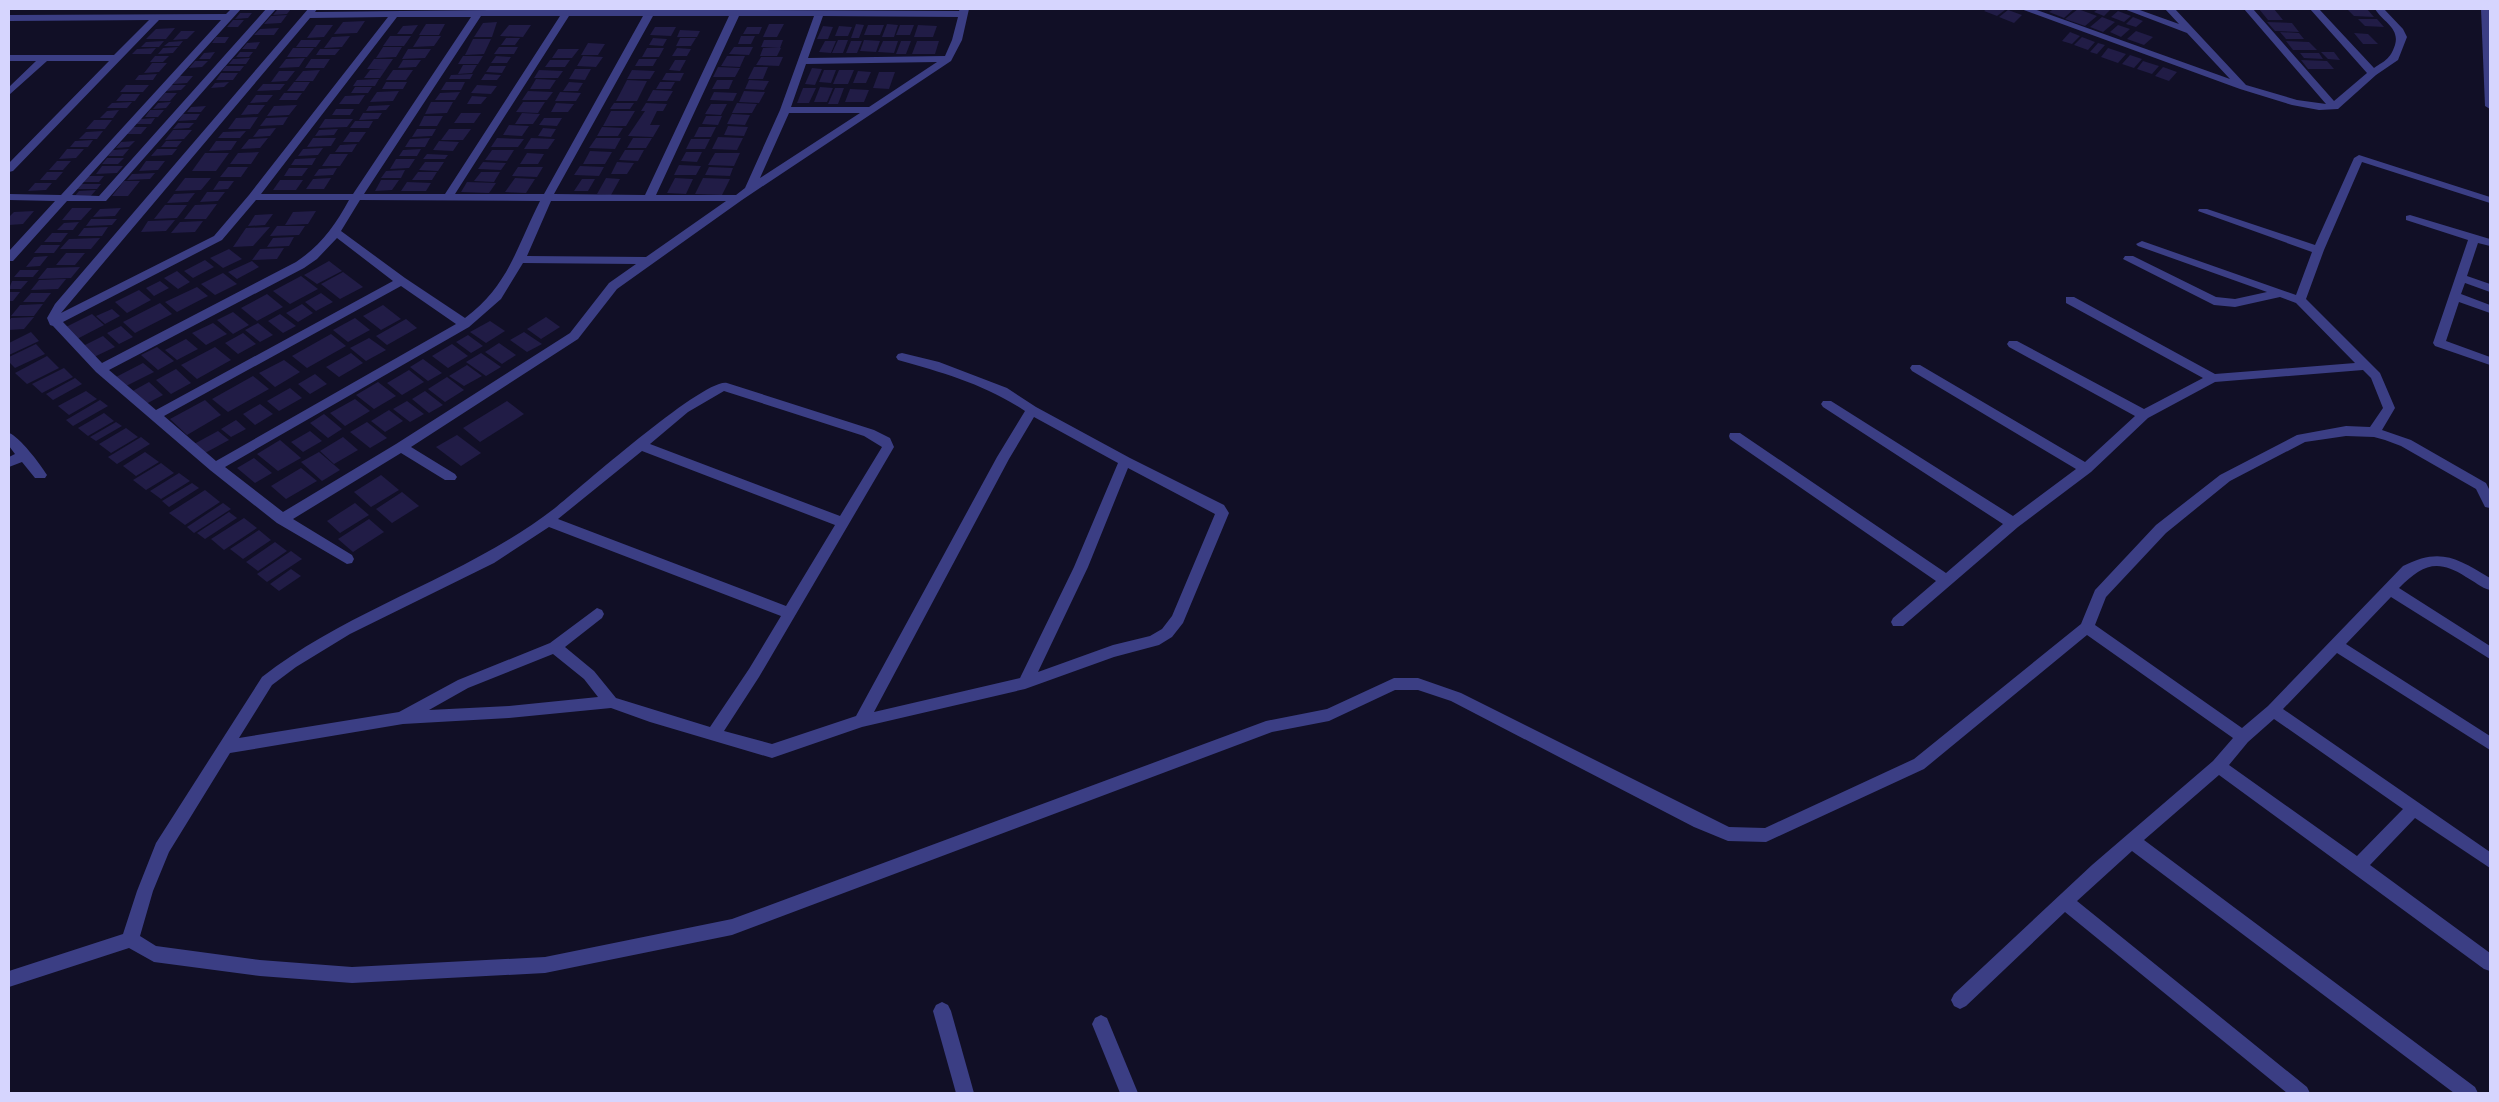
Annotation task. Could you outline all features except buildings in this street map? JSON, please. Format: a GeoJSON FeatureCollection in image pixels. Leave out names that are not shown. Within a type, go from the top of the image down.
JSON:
{"type":"FeatureCollection","features":[{"type":"Feature","properties":{"kind":"street"},"geometry":{"type":"LineString","coordinates":[[56,18],[66,9]]}},
{"type":"Feature","properties":{"kind":"street"},"geometry":{"type":"LineString","coordinates":[[9,258],[236,9]]}},
{"type":"Feature","properties":{"kind":"street"},"geometry":{"type":"LineString","coordinates":[[9,197],[102,199],[271,9]]}},
{"type":"Feature","properties":{"kind":"street"},"geometry":{"type":"LineString","coordinates":[[840,13],[849,9]]}},
{"type":"Feature","properties":{"kind":"street"},"geometry":{"type":"LineString","coordinates":[[2026,9],[2243,87],[2296,103],[2319,107],[2334,107],[2373,72],[2395,58],[2402,37],[2400,31],[2379,9]]}},
{"type":"Feature","properties":{"kind":"street"},"geometry":{"type":"LineString","coordinates":[[2129,9],[2189,31]]}},
{"type":"Feature","properties":{"kind":"street"},"geometry":{"type":"LineString","coordinates":[[2170,9],[2243,87]]}},
{"type":"Feature","properties":{"kind":"street"},"geometry":{"type":"LineString","coordinates":[[2248,9],[2334,107]]}},
{"type":"Feature","properties":{"kind":"street"},"geometry":{"type":"LineString","coordinates":[[2314,9],[2373,72]]}},
{"type":"Feature","properties":{"kind":"street"},"geometry":{"type":"LineString","coordinates":[[447,198],[567,11]]}},
{"type":"Feature","properties":{"kind":"street"},"geometry":{"type":"LineString","coordinates":[[282,519],[401,447],[574,336],[613,286],[738,198],[948,59],[957,40],[964,11],[819,14],[649,14],[567,11],[477,15],[311,12],[59,307],[54,314],[54,322],[100,369],[215,467],[282,519],[347,558]]}},
{"type":"Feature","properties":{"kind":"street"},"geometry":{"type":"LineString","coordinates":[[2487,11],[2490,106]]}},
{"type":"Feature","properties":{"kind":"street"},"geometry":{"type":"LineString","coordinates":[[215,467],[464,324],[481,313],[499,296],[521,259],[546,199],[649,14]]}},
{"type":"Feature","properties":{"kind":"street"},"geometry":{"type":"LineString","coordinates":[[649,197],[735,14]]}},
{"type":"Feature","properties":{"kind":"street"},"geometry":{"type":"LineString","coordinates":[[750,190],[785,110],[804,61],[819,14]]}},
{"type":"Feature","properties":{"kind":"street"},"geometry":{"type":"LineString","coordinates":[[54,322],[218,238],[253,198],[394,15]]}},
{"type":"Feature","properties":{"kind":"street"},"geometry":{"type":"LineString","coordinates":[[100,369],[318,254],[337,233],[354,198],[477,15]]}},
{"type":"Feature","properties":{"kind":"street"},"geometry":{"type":"LineString","coordinates":[[11,20],[229,17]]}},
{"type":"Feature","properties":{"kind":"street"},"geometry":{"type":"LineString","coordinates":[[9,169],[154,18]]}},
{"type":"Feature","properties":{"kind":"street"},"geometry":{"type":"LineString","coordinates":[[9,58],[117,58]]}},
{"type":"Feature","properties":{"kind":"street"},"geometry":{"type":"LineString","coordinates":[[9,92],[44,58]]}},
{"type":"Feature","properties":{"kind":"street"},"geometry":{"type":"LineString","coordinates":[[804,61],[948,59]]}},
{"type":"Feature","properties":{"kind":"street"},"geometry":{"type":"LineString","coordinates":[[785,110],[870,110]]}},
{"type":"Feature","properties":{"kind":"street"},"geometry":{"type":"LineString","coordinates":[[2300,300],[2318,250],[2359,158],[2490,200]]}},
{"type":"Feature","properties":{"kind":"street"},"geometry":{"type":"LineString","coordinates":[[253,198],[738,198]]}},
{"type":"Feature","properties":{"kind":"street"},"geometry":{"type":"LineString","coordinates":[[2202,211],[2318,250]]}},
{"type":"Feature","properties":{"kind":"street"},"geometry":{"type":"LineString","coordinates":[[2410,218],[2490,243]]}},
{"type":"Feature","properties":{"kind":"street"},"geometry":{"type":"LineString","coordinates":[[337,233],[401,281],[464,324]]}},
{"type":"Feature","properties":{"kind":"street"},"geometry":{"type":"LineString","coordinates":[[2474,238],[2439,343],[2490,362]]}},
{"type":"Feature","properties":{"kind":"street"},"geometry":{"type":"LineString","coordinates":[[2142,244],[2300,300],[2376,376],[2389,408],[2374,432]]}},
{"type":"Feature","properties":{"kind":"street"},"geometry":{"type":"LineString","coordinates":[[521,259],[647,261]]}},
{"type":"Feature","properties":{"kind":"street"},"geometry":{"type":"LineString","coordinates":[[2129,259],[2214,301],[2235,303],[2282,293]]}},
{"type":"Feature","properties":{"kind":"street"},"geometry":{"type":"LineString","coordinates":[[2461,278],[2490,288]]}},
{"type":"Feature","properties":{"kind":"street"},"geometry":{"type":"LineString","coordinates":[[154,416],[401,281]]}},
{"type":"Feature","properties":{"kind":"street"},"geometry":{"type":"LineString","coordinates":[[2454,296],[2490,309]]}},
{"type":"Feature","properties":{"kind":"street"},"geometry":{"type":"LineString","coordinates":[[2070,300],[2214,378]]}},
{"type":"Feature","properties":{"kind":"street"},"geometry":{"type":"LineString","coordinates":[[2013,344],[2144,415]]}},
{"type":"Feature","properties":{"kind":"street"},"geometry":{"type":"LineString","coordinates":[[226,747],[403,718],[509,712],[611,702],[772,751],[798,744],[861,721],[1025,683],[1113,651],[1154,642],[1167,633],[1178,619],[1222,513],[1214,505],[1124,461],[1032,410],[1003,390],[935,365],[902,357]]}},
{"type":"Feature","properties":{"kind":"street"},"geometry":{"type":"LineString","coordinates":[[1898,622],[2013,523],[2086,469],[2144,415],[2214,378],[2365,366]]}},
{"type":"Feature","properties":{"kind":"street"},"geometry":{"type":"LineString","coordinates":[[1916,368],[2086,469]]}},
{"type":"Feature","properties":{"kind":"street"},"geometry":{"type":"LineString","coordinates":[[130,940],[145,891],[162,848],[260,690],[278,671],[339,634],[489,559],[546,520],[684,410],[712,390],[723,386],[869,433],[885,441],[888,447],[790,613],[713,734]]}},
{"type":"Feature","properties":{"kind":"street"},"geometry":{"type":"LineString","coordinates":[[1827,404],[2013,523]]}},
{"type":"Feature","properties":{"kind":"street"},"geometry":{"type":"LineString","coordinates":[[861,721],[1003,457],[1032,410]]}},
{"type":"Feature","properties":{"kind":"street"},"geometry":{"type":"LineString","coordinates":[[9,979],[130,940],[154,954],[260,968],[352,975],[545,965],[732,927],[1271,726],[1329,715],[1394,684],[1418,684],[1456,697],[1728,834],[1766,835],[1919,764],[2086,627],[2100,594],[2161,530],[2225,478],[2302,438],[2346,431],[2374,432],[2406,443],[2486,484],[2490,503]]}},
{"type":"Feature","properties":{"kind":"street"},"geometry":{"type":"LineString","coordinates":[[1735,436],[1946,580]]}},
{"type":"Feature","properties":{"kind":"street"},"geometry":{"type":"LineString","coordinates":[[9,438],[40,475]]}},
{"type":"Feature","properties":{"kind":"street"},"geometry":{"type":"LineString","coordinates":[[641,446],[843,523]]}},
{"type":"Feature","properties":{"kind":"street"},"geometry":{"type":"LineString","coordinates":[[401,447],[450,477]]}},
{"type":"Feature","properties":{"kind":"street"},"geometry":{"type":"LineString","coordinates":[[9,462],[25,455]]}},
{"type":"Feature","properties":{"kind":"street"},"geometry":{"type":"LineString","coordinates":[[1025,683],[1081,567],[1124,461]]}},
{"type":"Feature","properties":{"kind":"street"},"geometry":{"type":"LineString","coordinates":[[546,520],[790,613]]}},
{"type":"Feature","properties":{"kind":"street"},"geometry":{"type":"LineString","coordinates":[[1960,1000],[2064,901],[2218,766],[2244,737],[2273,710],[2408,570],[2422,561],[2436,558],[2448,561],[2490,585]]}},
{"type":"Feature","properties":{"kind":"street"},"geometry":{"type":"LineString","coordinates":[[2390,590],[2490,653]]}},
{"type":"Feature","properties":{"kind":"street"},"geometry":{"type":"LineString","coordinates":[[403,718],[463,684],[556,647],[597,614]]}},
{"type":"Feature","properties":{"kind":"street"},"geometry":{"type":"LineString","coordinates":[[2086,627],[2244,737]]}},
{"type":"Feature","properties":{"kind":"street"},"geometry":{"type":"LineString","coordinates":[[2336,645],[2490,744]]}},
{"type":"Feature","properties":{"kind":"street"},"geometry":{"type":"LineString","coordinates":[[556,647],[589,675],[611,702]]}},
{"type":"Feature","properties":{"kind":"street"},"geometry":{"type":"LineString","coordinates":[[2273,710],[2490,861]]}},
{"type":"Feature","properties":{"kind":"street"},"geometry":{"type":"LineString","coordinates":[[2218,766],[2490,963]]}},
{"type":"Feature","properties":{"kind":"street"},"geometry":{"type":"LineString","coordinates":[[2358,866],[2414,808]]}},
{"type":"Feature","properties":{"kind":"street"},"geometry":{"type":"LineString","coordinates":[[2132,841],[2469,1093]]}},
{"type":"Feature","properties":{"kind":"street"},"geometry":{"type":"LineString","coordinates":[[2064,901],[2301,1093]]}},
{"type":"Feature","properties":{"kind":"street"},"geometry":{"type":"LineString","coordinates":[[942,1012],[965,1093]]}},
{"type":"Feature","properties":{"kind":"street"},"geometry":{"type":"LineString","coordinates":[[1101,1024],[1129,1093]]}}]}
